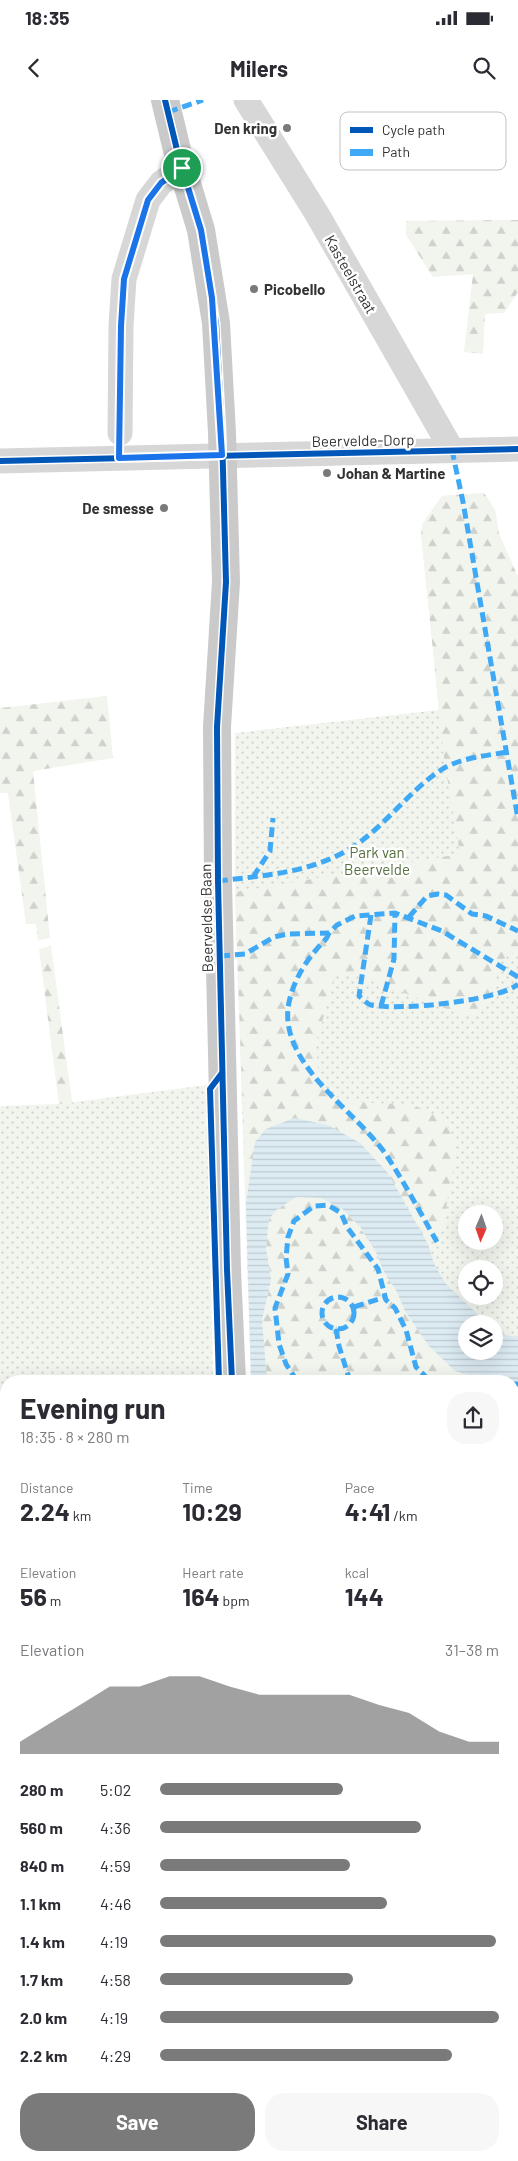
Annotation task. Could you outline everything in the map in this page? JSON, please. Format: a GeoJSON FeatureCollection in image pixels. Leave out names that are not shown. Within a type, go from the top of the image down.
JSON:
{"type":"FeatureCollection","features":[{"type":"Feature","properties":{"kind":"main road","name":"Beerveldse Baan"},"geometry":{"type":"LineString","coordinates":[[166,100],[182,168],[201,230],[212,298],[222,455],[226,582],[218,727],[218,882],[227,1270],[232,1375]]}},
{"type":"Feature","properties":{"kind":"street","name":"Kasteelstraat"},"geometry":{"type":"LineString","coordinates":[[246,100],[316,214],[452,450]]}},
{"type":"Feature","properties":{"kind":"street"},"geometry":{"type":"LineString","coordinates":[[120,433],[121,326],[124,279],[148,200],[161,183],[182,168]]}},
{"type":"Feature","properties":{"kind":"street","name":"Beervelde-Dorp"},"geometry":{"type":"LineString","coordinates":[[0,461],[452,450],[513,451]]}},
{"type":"Feature","properties":{"kind":"green space"},"geometry":{"type":"Polygon","coordinates":[[[518,220],[518,292],[504,313],[485,314],[483,354],[464,352],[473,274],[433,277],[406,235],[406,221],[518,220]]]}},
{"type":"Feature","properties":{"kind":"green space","name":"Park van Beervelde"},"geometry":{"type":"Polygon","coordinates":[[[484,493],[495,510],[499,534],[518,577],[518,1375],[251,1375],[235,892],[235,733],[439,710],[421,533],[423,523],[442,496],[484,493]]]}},
{"type":"Feature","properties":{"kind":"green space"},"geometry":{"type":"Polygon","coordinates":[[[484,493],[495,510],[499,534],[518,577],[518,951],[509,955],[500,964],[491,994],[477,1014],[466,1016],[348,972],[335,977],[316,1043],[319,1080],[332,1096],[358,1102],[413,1105],[438,1116],[449,1128],[456,1144],[455,1164],[449,1188],[444,1225],[428,1244],[405,1201],[248,1194],[246,1203],[235,892],[460,854],[444,758],[421,533],[423,523],[442,496],[484,493]]]}},
{"type":"Feature","properties":{"kind":"green space"},"geometry":{"type":"Polygon","coordinates":[[[107,696],[113,758],[33,771],[50,938],[38,940],[36,924],[26,924],[8,793],[0,793],[0,708],[107,696]]]}},
{"type":"Feature","properties":{"kind":"green space"},"geometry":{"type":"Polygon","coordinates":[[[51,946],[72,1102],[59,1104],[39,949],[51,946]]]}},
{"type":"Feature","properties":{"kind":"green space"},"geometry":{"type":"Polygon","coordinates":[[[207,1085],[213,1375],[0,1375],[0,1106],[59,1104],[207,1085]]]}},
{"type":"Feature","properties":{"kind":"green space"},"geometry":{"type":"Polygon","coordinates":[[[296,1197],[322,1199],[334,1204],[343,1211],[366,1237],[384,1272],[429,1345],[446,1363],[466,1375],[267,1375],[262,1320],[271,1280],[266,1248],[269,1219],[275,1211],[296,1197]]]}},
{"type":"Feature","properties":{"kind":"shaded area"},"geometry":{"type":"Polygon","coordinates":[[[294,1118],[328,1125],[360,1143],[388,1173],[428,1244],[434,1264],[446,1284],[458,1295],[458,1305],[468,1305],[479,1315],[458,1315],[458,1360],[503,1360],[503,1334],[518,1337],[518,1375],[468,1375],[455,1371],[429,1346],[405,1311],[396,1290],[383,1270],[376,1252],[361,1228],[344,1210],[321,1198],[296,1197],[275,1211],[269,1219],[266,1248],[271,1280],[262,1320],[267,1375],[251,1375],[246,1203],[255,1142],[266,1129],[294,1118]]]}},
{"type":"Feature","properties":{"kind":"marked path"},"geometry":{"type":"LineString","coordinates":[[168,112],[203,100]]}},
{"type":"Feature","properties":{"kind":"marked path"},"geometry":{"type":"LineString","coordinates":[[452,450],[463,502],[518,819]]}},
{"type":"Feature","properties":{"kind":"marked path"},"geometry":{"type":"LineString","coordinates":[[218,881],[300,869],[331,858],[359,843],[417,789],[441,770],[464,760],[507,752]]}},
{"type":"Feature","properties":{"kind":"marked path"},"geometry":{"type":"LineString","coordinates":[[253,877],[270,851],[273,818]]}},
{"type":"Feature","properties":{"kind":"marked path"},"geometry":{"type":"LineString","coordinates":[[409,917],[427,896],[446,895],[472,914],[486,916],[518,931]]}},
{"type":"Feature","properties":{"kind":"marked path"},"geometry":{"type":"LineString","coordinates":[[220,956],[245,954],[274,937],[287,934],[329,933],[337,925],[355,916],[395,913],[442,931],[518,977]]}},
{"type":"Feature","properties":{"kind":"marked path"},"geometry":{"type":"LineString","coordinates":[[381,1006],[394,959],[395,913]]}},
{"type":"Feature","properties":{"kind":"marked path"},"geometry":{"type":"LineString","coordinates":[[371,915],[359,996],[370,1004],[384,1007],[403,1007],[448,1003],[491,995],[518,984]]}},
{"type":"Feature","properties":{"kind":"marked path"},"geometry":{"type":"LineString","coordinates":[[329,933],[306,963],[294,985],[288,1008],[289,1029],[296,1049],[308,1068],[385,1153],[437,1242]]}},
{"type":"Feature","properties":{"kind":"marked path"},"geometry":{"type":"LineString","coordinates":[[293,1375],[286,1364],[279,1344],[275,1308],[288,1274],[286,1258],[288,1237],[294,1221],[314,1206],[328,1205],[341,1213],[347,1227],[378,1269],[386,1300],[395,1308],[406,1330],[416,1367],[424,1375]]}},
{"type":"Feature","properties":{"kind":"marked path"},"geometry":{"type":"LineString","coordinates":[[338,1297],[350,1301],[354,1313],[350,1325],[338,1329],[326,1325],[322,1313],[326,1301],[338,1297]]}},
{"type":"Feature","properties":{"kind":"marked path"},"geometry":{"type":"LineString","coordinates":[[354,1307],[385,1297]]}},
{"type":"Feature","properties":{"kind":"marked path"},"geometry":{"type":"LineString","coordinates":[[336,1329],[348,1375]]}},
{"type":"Feature","properties":{"kind":"cycle path"},"geometry":{"type":"LineString","coordinates":[[165,100],[178,154],[201,230],[216,323],[222,433],[226,582],[217,727],[218,881],[227,1270],[232,1375]]}},
{"type":"Feature","properties":{"kind":"cycle path"},"geometry":{"type":"LineString","coordinates":[[0,461],[518,449]]}},
{"type":"Feature","properties":{"kind":"cycle path"},"geometry":{"type":"LineString","coordinates":[[219,1375],[210,1089],[222,1073]]}},
{"type":"Feature","properties":{"kind":"place","name":"Den kring"},"geometry":{"type":"Point","coordinates":[287,128]}},
{"type":"Feature","properties":{"kind":"place","name":"Picobello"},"geometry":{"type":"Point","coordinates":[254,289]}},
{"type":"Feature","properties":{"kind":"place","name":"Johan & Martine"},"geometry":{"type":"Point","coordinates":[327,473]}},
{"type":"Feature","properties":{"kind":"place","name":"De smesse"},"geometry":{"type":"Point","coordinates":[164,508]}},
{"type":"Feature","properties":{"kind":"route"},"geometry":{"type":"LineString","coordinates":[[182,168],[201,230],[216,324],[222,455],[119,458],[121,326],[124,279],[148,200],[161,183],[182,168]]}}]}
